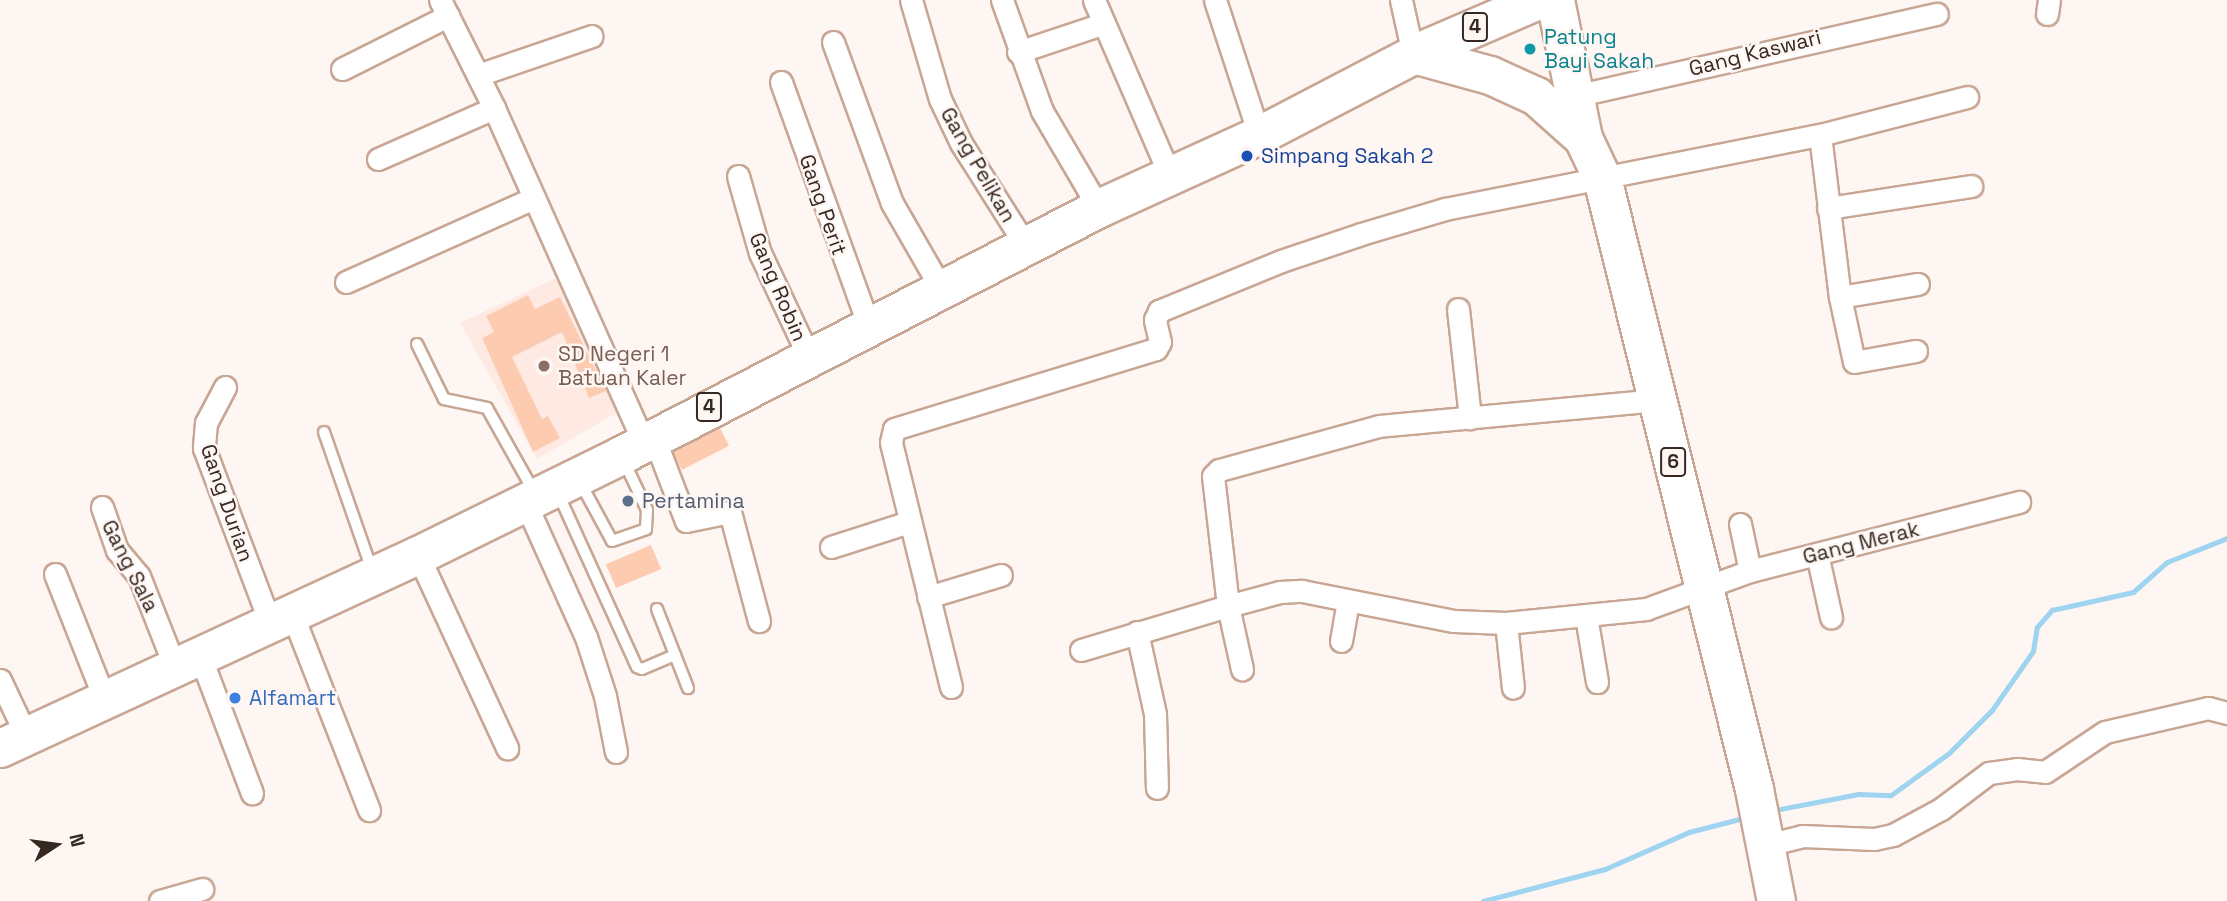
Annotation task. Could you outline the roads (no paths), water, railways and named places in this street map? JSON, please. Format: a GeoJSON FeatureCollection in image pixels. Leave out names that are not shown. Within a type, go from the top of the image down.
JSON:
{"type":"FeatureCollection","features":[{"type":"Feature","properties":{"kind":"highway","name":"4"},"geometry":{"type":"LineString","coordinates":[[13,742],[280,616],[418,555],[1099,208],[1259,135],[1413,54],[1538,0]]}},
{"type":"Feature","properties":{"kind":"highway","name":"6"},"geometry":{"type":"LineString","coordinates":[[1555,0],[1583,138],[1602,178],[1754,789],[1776,901]]}},
{"type":"Feature","properties":{"kind":"highway","name":"6"},"geometry":{"type":"LineString","coordinates":[[1413,54],[1490,75],[1536,96],[1583,138]]}},
{"type":"Feature","properties":{"kind":"street","name":"Gang Pelikan"},"geometry":{"type":"LineString","coordinates":[[911,0],[940,99],[961,143],[1026,246]]}},
{"type":"Feature","properties":{"kind":"street"},"geometry":{"type":"LineString","coordinates":[[1002,0],[1018,52],[1042,111],[1099,208]]}},
{"type":"Feature","properties":{"kind":"street"},"geometry":{"type":"LineString","coordinates":[[1094,0],[1102,24],[1170,176]]}},
{"type":"Feature","properties":{"kind":"street"},"geometry":{"type":"LineString","coordinates":[[1215,0],[1259,135]]}},
{"type":"Feature","properties":{"kind":"street"},"geometry":{"type":"LineString","coordinates":[[1401,0],[1413,54]]}},
{"type":"Feature","properties":{"kind":"street"},"geometry":{"type":"LineString","coordinates":[[342,69],[444,8],[494,108],[639,444],[686,521],[730,512],[758,621]]}},
{"type":"Feature","properties":{"kind":"street","name":"Gang Kaswari"},"geometry":{"type":"LineString","coordinates":[[1575,96],[1937,14]]}},
{"type":"Feature","properties":{"kind":"street"},"geometry":{"type":"LineString","coordinates":[[1018,52],[1102,24]]}},
{"type":"Feature","properties":{"kind":"street"},"geometry":{"type":"LineString","coordinates":[[478,75],[592,36]]}},
{"type":"Feature","properties":{"kind":"street"},"geometry":{"type":"LineString","coordinates":[[833,42],[892,202],[942,290]]}},
{"type":"Feature","properties":{"kind":"street","name":"Gang Perit"},"geometry":{"type":"LineString","coordinates":[[781,82],[869,327]]}},
{"type":"Feature","properties":{"kind":"street"},"geometry":{"type":"LineString","coordinates":[[951,687],[891,442],[894,429],[1156,349],[1160,342],[1155,320],[1159,311],[1281,261],[1445,209],[1820,135],[1967,97]]}},
{"type":"Feature","properties":{"kind":"street"},"geometry":{"type":"LineString","coordinates":[[378,159],[494,108]]}},
{"type":"Feature","properties":{"kind":"street"},"geometry":{"type":"LineString","coordinates":[[1820,135],[1840,298],[1854,362],[1916,351]]}},
{"type":"Feature","properties":{"kind":"street","name":"Gang Robin"},"geometry":{"type":"LineString","coordinates":[[738,176],[760,253],[809,357]]}},
{"type":"Feature","properties":{"kind":"street"},"geometry":{"type":"LineString","coordinates":[[1828,208],[1971,186]]}},
{"type":"Feature","properties":{"kind":"street"},"geometry":{"type":"LineString","coordinates":[[346,282],[534,198]]}},
{"type":"Feature","properties":{"kind":"street"},"geometry":{"type":"LineString","coordinates":[[1840,298],[1918,284]]}},
{"type":"Feature","properties":{"kind":"street"},"geometry":{"type":"LineString","coordinates":[[1458,309],[1470,418]]}},
{"type":"Feature","properties":{"kind":"street","name":"Gang Durian"},"geometry":{"type":"LineString","coordinates":[[225,387],[206,423],[204,448],[369,810]]}},
{"type":"Feature","properties":{"kind":"street"},"geometry":{"type":"LineString","coordinates":[[1242,669],[1228,606],[1215,473],[1379,425],[1658,400]]}},
{"type":"Feature","properties":{"kind":"street"},"geometry":{"type":"LineString","coordinates":[[548,490],[586,638],[605,696],[616,752]]}},
{"type":"Feature","properties":{"kind":"street","name":"Gang Merak"},"geometry":{"type":"LineString","coordinates":[[1082,650],[1280,592],[1316,593],[1454,621],[1506,623],[1646,609],[1750,571],[2019,502]]}},
{"type":"Feature","properties":{"kind":"street","name":"Gang Sala"},"geometry":{"type":"LineString","coordinates":[[102,507],[117,550],[187,659],[252,793]]}},
{"type":"Feature","properties":{"kind":"street"},"geometry":{"type":"LineString","coordinates":[[831,547],[909,522]]}},
{"type":"Feature","properties":{"kind":"street"},"geometry":{"type":"LineString","coordinates":[[1740,524],[1750,571]]}},
{"type":"Feature","properties":{"kind":"street"},"geometry":{"type":"LineString","coordinates":[[1817,554],[1831,617]]}},
{"type":"Feature","properties":{"kind":"street"},"geometry":{"type":"LineString","coordinates":[[418,555],[507,748]]}},
{"type":"Feature","properties":{"kind":"street"},"geometry":{"type":"LineString","coordinates":[[55,574],[104,698]]}},
{"type":"Feature","properties":{"kind":"street"},"geometry":{"type":"LineString","coordinates":[[928,597],[1001,575]]}},
{"type":"Feature","properties":{"kind":"street"},"geometry":{"type":"LineString","coordinates":[[1341,641],[1348,601]]}},
{"type":"Feature","properties":{"kind":"street"},"geometry":{"type":"LineString","coordinates":[[1586,616],[1597,682]]}},
{"type":"Feature","properties":{"kind":"street"},"geometry":{"type":"LineString","coordinates":[[1506,623],[1513,688]]}},
{"type":"Feature","properties":{"kind":"street"},"geometry":{"type":"LineString","coordinates":[[1137,632],[1154,714],[1157,788]]}},
{"type":"Feature","properties":{"kind":"street"},"geometry":{"type":"LineString","coordinates":[[0,680],[13,742]]}},
{"type":"Feature","properties":{"kind":"street"},"geometry":{"type":"LineString","coordinates":[[1766,843],[1802,835],[1874,839],[1893,835],[1941,809],[1989,773],[2017,769],[2045,772],[2105,732],[2208,708],[2227,713]]}},
{"type":"Feature","properties":{"kind":"street"},"geometry":{"type":"LineString","coordinates":[[160,901],[202,889]]}},
{"type":"Feature","properties":{"kind":"lane"},"geometry":{"type":"LineString","coordinates":[[417,344],[444,399],[487,408],[548,490],[637,667],[642,669],[675,655]]}},
{"type":"Feature","properties":{"kind":"lane"},"geometry":{"type":"LineString","coordinates":[[324,432],[374,576]]}},
{"type":"Feature","properties":{"kind":"lane"},"geometry":{"type":"LineString","coordinates":[[548,490],[612,541],[646,529],[647,510],[639,444]]}},
{"type":"Feature","properties":{"kind":"lane"},"geometry":{"type":"LineString","coordinates":[[657,609],[688,688]]}},
{"type":"Feature","properties":{"kind":"waterway"},"geometry":{"type":"LineString","coordinates":[[1770,811],[1858,794],[1891,795],[1949,753],[1992,710],[2033,651],[2037,627],[2052,610],[2133,592],[2167,562],[2227,538]]}},
{"type":"Feature","properties":{"kind":"waterway"},"geometry":{"type":"LineString","coordinates":[[1483,901],[1605,869],[1689,832],[1747,817]]}},
{"type":"Feature","properties":{"kind":"place","name":"Patung Bayi Sakah"},"geometry":{"type":"Point","coordinates":[1530,49]}},
{"type":"Feature","properties":{"kind":"place","name":"Simpang Sakah 2"},"geometry":{"type":"Point","coordinates":[1247,156]}},
{"type":"Feature","properties":{"kind":"place","name":"SD Negeri 1 Batuan Kaler"},"geometry":{"type":"Point","coordinates":[544,366]}},
{"type":"Feature","properties":{"kind":"place","name":"Pertamina"},"geometry":{"type":"Point","coordinates":[628,501]}},
{"type":"Feature","properties":{"kind":"place","name":"Alfamart"},"geometry":{"type":"Point","coordinates":[235,698]}}]}
